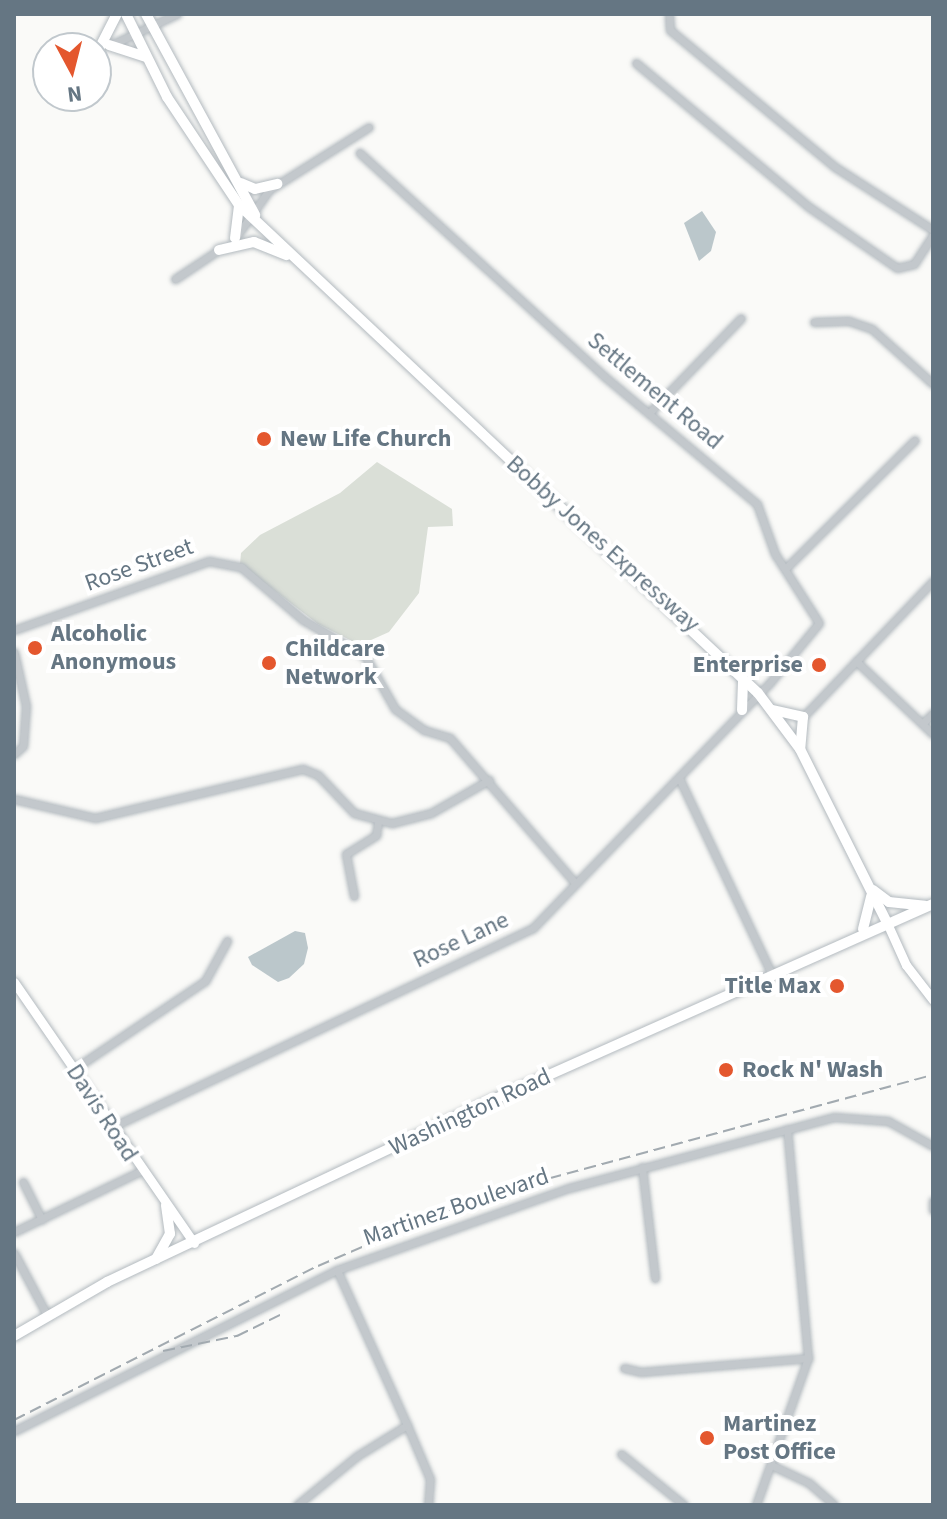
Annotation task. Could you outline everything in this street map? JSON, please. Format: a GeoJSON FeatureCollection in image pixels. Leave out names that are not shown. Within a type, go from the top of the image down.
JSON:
{"type":"FeatureCollection","features":[{"type":"Feature","properties":{"kind":"main road","name":"Bobby Jones Expressway"},"geometry":{"type":"LineString","coordinates":[[126,14],[146,59],[239,205],[255,215]]}},
{"type":"Feature","properties":{"kind":"main road","name":"Bobby Jones Expressway"},"geometry":{"type":"LineString","coordinates":[[146,14],[255,215],[293,258],[758,693],[800,749],[887,923]]}},
{"type":"Feature","properties":{"kind":"main road"},"geometry":{"type":"LineString","coordinates":[[112,51],[146,59]]}},
{"type":"Feature","properties":{"kind":"main road"},"geometry":{"type":"LineString","coordinates":[[236,180],[255,189],[277,184]]}},
{"type":"Feature","properties":{"kind":"main road"},"geometry":{"type":"LineString","coordinates":[[235,238],[239,205]]}},
{"type":"Feature","properties":{"kind":"main road"},"geometry":{"type":"LineString","coordinates":[[219,250],[254,242],[293,258]]}},
{"type":"Feature","properties":{"kind":"main road"},"geometry":{"type":"LineString","coordinates":[[742,677],[742,710]]}},
{"type":"Feature","properties":{"kind":"main road"},"geometry":{"type":"LineString","coordinates":[[771,709],[803,717],[800,749]]}},
{"type":"Feature","properties":{"kind":"main road"},"geometry":{"type":"LineString","coordinates":[[869,887],[889,902],[930,905]]}},
{"type":"Feature","properties":{"kind":"main road"},"geometry":{"type":"LineString","coordinates":[[861,932],[874,904],[869,887]]}},
{"type":"Feature","properties":{"kind":"main road","name":"Washington Road"},"geometry":{"type":"LineString","coordinates":[[14,1336],[155,1260],[861,932],[930,905]]}},
{"type":"Feature","properties":{"kind":"main road"},"geometry":{"type":"LineString","coordinates":[[887,923],[906,965],[933,1000]]}},
{"type":"Feature","properties":{"kind":"main road","name":"Davis Road"},"geometry":{"type":"LineString","coordinates":[[14,982],[141,1171],[194,1243]]}},
{"type":"Feature","properties":{"kind":"main road"},"geometry":{"type":"LineString","coordinates":[[155,1260],[170,1234],[166,1205]]}},
{"type":"Feature","properties":{"kind":"street"},"geometry":{"type":"LineString","coordinates":[[112,44],[153,29],[177,14]]}},
{"type":"Feature","properties":{"kind":"street"},"geometry":{"type":"LineString","coordinates":[[636,63],[800,200],[897,268],[914,264],[933,232],[823,157],[670,30],[670,15],[657,20]]}},
{"type":"Feature","properties":{"kind":"street"},"geometry":{"type":"LineString","coordinates":[[175,279],[235,238],[277,184],[369,127]]}},
{"type":"Feature","properties":{"kind":"street","name":"Settlement Road"},"geometry":{"type":"LineString","coordinates":[[360,153],[649,413],[757,504],[787,567],[819,623],[758,693]]}},
{"type":"Feature","properties":{"kind":"street"},"geometry":{"type":"LineString","coordinates":[[649,413],[741,318]]}},
{"type":"Feature","properties":{"kind":"street"},"geometry":{"type":"LineString","coordinates":[[814,322],[849,321],[872,329],[933,384]]}},
{"type":"Feature","properties":{"kind":"street"},"geometry":{"type":"LineString","coordinates":[[787,567],[915,440]]}},
{"type":"Feature","properties":{"kind":"street","name":"Rose Street"},"geometry":{"type":"LineString","coordinates":[[14,630],[209,561],[224,561],[269,585],[303,620],[365,656],[395,709],[424,730],[446,735],[489,780],[575,883]]}},
{"type":"Feature","properties":{"kind":"street"},"geometry":{"type":"LineString","coordinates":[[803,717],[933,581]]}},
{"type":"Feature","properties":{"kind":"street"},"geometry":{"type":"LineString","coordinates":[[14,652],[26,706],[23,746],[14,754]]}},
{"type":"Feature","properties":{"kind":"street"},"geometry":{"type":"LineString","coordinates":[[856,661],[933,734]]}},
{"type":"Feature","properties":{"kind":"street","name":"Rose Lane"},"geometry":{"type":"LineString","coordinates":[[112,1127],[533,928],[758,693]]}},
{"type":"Feature","properties":{"kind":"street"},"geometry":{"type":"LineString","coordinates":[[923,723],[933,713]]}},
{"type":"Feature","properties":{"kind":"street"},"geometry":{"type":"LineString","coordinates":[[14,799],[95,818],[303,769],[318,775],[354,813],[378,823],[431,813],[489,780]]}},
{"type":"Feature","properties":{"kind":"street"},"geometry":{"type":"LineString","coordinates":[[679,778],[772,975]]}},
{"type":"Feature","properties":{"kind":"street"},"geometry":{"type":"LineString","coordinates":[[354,896],[346,854],[376,835],[378,823]]}},
{"type":"Feature","properties":{"kind":"street"},"geometry":{"type":"LineString","coordinates":[[74,1069],[205,981],[227,941]]}},
{"type":"Feature","properties":{"kind":"street","name":"Martinez Boulevard"},"geometry":{"type":"LineString","coordinates":[[14,1431],[337,1270],[642,1167],[787,1129],[857,1116],[898,1125],[933,1146]]}},
{"type":"Feature","properties":{"kind":"street"},"geometry":{"type":"LineString","coordinates":[[756,1505],[808,1358],[787,1129]]}},
{"type":"Feature","properties":{"kind":"street"},"geometry":{"type":"LineString","coordinates":[[642,1167],[655,1278]]}},
{"type":"Feature","properties":{"kind":"street"},"geometry":{"type":"LineString","coordinates":[[14,1232],[141,1171]]}},
{"type":"Feature","properties":{"kind":"street"},"geometry":{"type":"LineString","coordinates":[[23,1182],[42,1220]]}},
{"type":"Feature","properties":{"kind":"street"},"geometry":{"type":"LineString","coordinates":[[933,1201],[933,1210]]}},
{"type":"Feature","properties":{"kind":"street"},"geometry":{"type":"LineString","coordinates":[[14,1253],[48,1317]]}},
{"type":"Feature","properties":{"kind":"street"},"geometry":{"type":"LineString","coordinates":[[337,1270],[399,1403],[430,1479],[428,1505]]}},
{"type":"Feature","properties":{"kind":"street"},"geometry":{"type":"LineString","coordinates":[[624,1368],[641,1372],[808,1358]]}},
{"type":"Feature","properties":{"kind":"street"},"geometry":{"type":"LineString","coordinates":[[297,1505],[357,1456],[407,1425]]}},
{"type":"Feature","properties":{"kind":"street"},"geometry":{"type":"LineString","coordinates":[[621,1454],[684,1505]]}},
{"type":"Feature","properties":{"kind":"street"},"geometry":{"type":"LineString","coordinates":[[771,1465],[809,1483],[834,1505]]}},
{"type":"Feature","properties":{"kind":"shaded area"},"geometry":{"type":"Polygon","coordinates":[[[702,211],[716,232],[711,251],[699,261],[684,223],[702,211]]]}},
{"type":"Feature","properties":{"kind":"shaded area"},"geometry":{"type":"Polygon","coordinates":[[[377,462],[452,509],[453,526],[428,527],[419,593],[389,632],[360,645],[318,624],[240,564],[241,553],[260,535],[340,493],[377,462]]]}},
{"type":"Feature","properties":{"kind":"shaded area"},"geometry":{"type":"Polygon","coordinates":[[[295,931],[305,933],[308,948],[304,964],[289,978],[278,982],[252,965],[248,957],[295,931]]]}},
{"type":"Feature","properties":{"kind":"railway"},"geometry":{"type":"LineString","coordinates":[[14,1420],[318,1266],[432,1217],[532,1183],[933,1075]]}},
{"type":"Feature","properties":{"kind":"railway"},"geometry":{"type":"LineString","coordinates":[[163,1351],[237,1336],[280,1315]]}},
{"type":"Feature","properties":{"kind":"place","name":"New Life Church"},"geometry":{"type":"Point","coordinates":[264,439]}},
{"type":"Feature","properties":{"kind":"place","name":"Alcoholic Anonymous"},"geometry":{"type":"Point","coordinates":[35,648]}},
{"type":"Feature","properties":{"kind":"place","name":"Childcare Network"},"geometry":{"type":"Point","coordinates":[269,663]}},
{"type":"Feature","properties":{"kind":"place","name":"Enterprise"},"geometry":{"type":"Point","coordinates":[819,665]}},
{"type":"Feature","properties":{"kind":"place","name":"Title Max"},"geometry":{"type":"Point","coordinates":[837,986]}},
{"type":"Feature","properties":{"kind":"place","name":"Rock N' Wash"},"geometry":{"type":"Point","coordinates":[726,1070]}},
{"type":"Feature","properties":{"kind":"place","name":"Martinez Post Office"},"geometry":{"type":"Point","coordinates":[707,1438]}}]}
